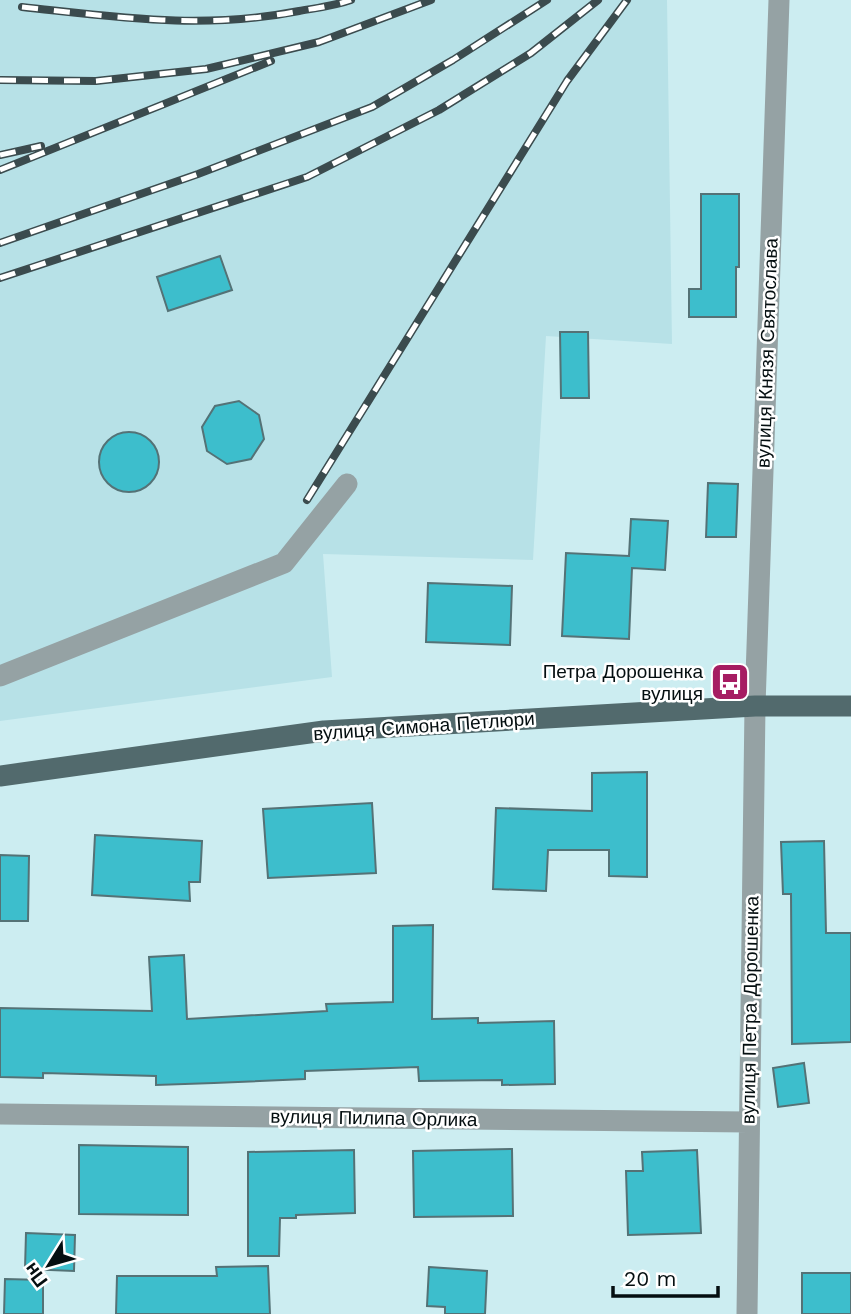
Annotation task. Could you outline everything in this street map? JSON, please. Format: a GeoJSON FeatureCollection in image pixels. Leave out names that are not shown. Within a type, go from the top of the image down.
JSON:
{"type":"FeatureCollection","features":[{"type":"Feature","properties":{"kind":"main road","name":"вулиця Симона Петлюри"},"geometry":{"type":"LineString","coordinates":[[0,776],[324,731],[754,706],[851,706]]}},
{"type":"Feature","properties":{"kind":"street","name":"вулиця Князя Святослава"},"geometry":{"type":"LineString","coordinates":[[754,706],[779,0]]}},
{"type":"Feature","properties":{"kind":"street"},"geometry":{"type":"LineString","coordinates":[[0,676],[284,563],[347,484]]}},
{"type":"Feature","properties":{"kind":"street","name":"вулиця Петра Дорошенка"},"geometry":{"type":"LineString","coordinates":[[747,1314],[754,706]]}},
{"type":"Feature","properties":{"kind":"street","name":"вулиця Пилипа Орлика"},"geometry":{"type":"LineString","coordinates":[[0,1114],[748,1122]]}},
{"type":"Feature","properties":{"kind":"shaded area"},"geometry":{"type":"Polygon","coordinates":[[[0,0],[667,0],[672,344],[546,336],[533,560],[323,554],[332,677],[0,721],[0,0]]]}},
{"type":"Feature","properties":{"kind":"building"},"geometry":{"type":"Polygon","coordinates":[[[701,194],[739,194],[736,317],[689,317],[689,289],[701,289],[701,194]]]}},
{"type":"Feature","properties":{"kind":"building"},"geometry":{"type":"Polygon","coordinates":[[[220,256],[232,290],[168,311],[157,277],[220,256]]]}},
{"type":"Feature","properties":{"kind":"building"},"geometry":{"type":"Polygon","coordinates":[[[560,332],[588,332],[589,398],[561,398],[560,332]]]}},
{"type":"Feature","properties":{"kind":"building"},"geometry":{"type":"Polygon","coordinates":[[[239,401],[259,415],[264,439],[251,459],[227,464],[207,451],[202,427],[215,406],[239,401]]]}},
{"type":"Feature","properties":{"kind":"building"},"geometry":{"type":"Polygon","coordinates":[[[129,432],[146,437],[154,445],[159,462],[154,479],[146,487],[129,492],[112,487],[104,479],[99,462],[104,445],[112,437],[129,432]]]}},
{"type":"Feature","properties":{"kind":"building"},"geometry":{"type":"Polygon","coordinates":[[[708,483],[738,484],[736,537],[706,537],[708,483]]]}},
{"type":"Feature","properties":{"kind":"building"},"geometry":{"type":"Polygon","coordinates":[[[631,519],[668,521],[665,570],[632,568],[629,639],[562,636],[566,553],[629,556],[631,519]]]}},
{"type":"Feature","properties":{"kind":"building"},"geometry":{"type":"Polygon","coordinates":[[[428,583],[512,586],[510,645],[426,642],[428,583]]]}},
{"type":"Feature","properties":{"kind":"building"},"geometry":{"type":"Polygon","coordinates":[[[647,772],[647,877],[609,876],[609,850],[548,850],[546,891],[493,889],[496,808],[592,811],[592,773],[647,772]]]}},
{"type":"Feature","properties":{"kind":"building"},"geometry":{"type":"Polygon","coordinates":[[[372,803],[376,873],[268,878],[263,809],[372,803]]]}},
{"type":"Feature","properties":{"kind":"building"},"geometry":{"type":"Polygon","coordinates":[[[95,835],[202,841],[200,882],[189,882],[190,901],[92,895],[95,835]]]}},
{"type":"Feature","properties":{"kind":"building"},"geometry":{"type":"Polygon","coordinates":[[[824,841],[826,933],[851,933],[851,1042],[792,1044],[791,894],[783,894],[781,842],[824,841]]]}},
{"type":"Feature","properties":{"kind":"building"},"geometry":{"type":"Polygon","coordinates":[[[0,855],[29,856],[28,921],[0,921],[0,855]]]}},
{"type":"Feature","properties":{"kind":"building"},"geometry":{"type":"Polygon","coordinates":[[[433,925],[432,1019],[478,1018],[478,1023],[554,1021],[555,1084],[502,1085],[502,1080],[419,1081],[418,1067],[305,1071],[305,1079],[156,1085],[156,1076],[43,1073],[43,1078],[0,1077],[0,1008],[152,1011],[149,957],[184,955],[187,1019],[327,1011],[326,1004],[393,1002],[393,926],[433,925]]]}},
{"type":"Feature","properties":{"kind":"building"},"geometry":{"type":"Polygon","coordinates":[[[804,1063],[809,1103],[778,1107],[773,1068],[804,1063]]]}},
{"type":"Feature","properties":{"kind":"building"},"geometry":{"type":"Polygon","coordinates":[[[79,1145],[188,1147],[188,1215],[79,1214],[79,1145]]]}},
{"type":"Feature","properties":{"kind":"building"},"geometry":{"type":"Polygon","coordinates":[[[512,1149],[513,1216],[414,1217],[413,1151],[512,1149]]]}},
{"type":"Feature","properties":{"kind":"building"},"geometry":{"type":"Polygon","coordinates":[[[354,1150],[355,1213],[280,1218],[279,1256],[248,1256],[248,1152],[354,1150]]]}},
{"type":"Feature","properties":{"kind":"building"},"geometry":{"type":"Polygon","coordinates":[[[697,1150],[701,1233],[628,1235],[626,1171],[643,1171],[642,1152],[697,1150]]]}},
{"type":"Feature","properties":{"kind":"building"},"geometry":{"type":"Polygon","coordinates":[[[26,1233],[75,1235],[74,1271],[25,1269],[26,1233]]]}},
{"type":"Feature","properties":{"kind":"building"},"geometry":{"type":"Polygon","coordinates":[[[268,1266],[270,1314],[116,1314],[117,1276],[217,1276],[216,1267],[268,1266]]]}},
{"type":"Feature","properties":{"kind":"building"},"geometry":{"type":"Polygon","coordinates":[[[429,1267],[487,1271],[485,1314],[445,1314],[445,1307],[427,1306],[429,1267]]]}},
{"type":"Feature","properties":{"kind":"building"},"geometry":{"type":"Polygon","coordinates":[[[802,1273],[851,1273],[851,1314],[802,1314],[802,1273]]]}},
{"type":"Feature","properties":{"kind":"building"},"geometry":{"type":"Polygon","coordinates":[[[5,1279],[43,1280],[43,1314],[4,1314],[5,1279]]]}},
{"type":"Feature","properties":{"kind":"railway"},"geometry":{"type":"LineString","coordinates":[[22,7],[126,18],[194,21],[263,17],[351,0]]}},
{"type":"Feature","properties":{"kind":"railway"},"geometry":{"type":"LineString","coordinates":[[0,80],[96,81],[206,69],[319,42],[431,0]]}},
{"type":"Feature","properties":{"kind":"railway"},"geometry":{"type":"LineString","coordinates":[[0,243],[198,174],[372,107],[453,60],[547,0]]}},
{"type":"Feature","properties":{"kind":"railway"},"geometry":{"type":"LineString","coordinates":[[0,278],[307,177],[439,110],[531,53],[598,0]]}},
{"type":"Feature","properties":{"kind":"railway"},"geometry":{"type":"LineString","coordinates":[[307,500],[567,81],[627,0]]}},
{"type":"Feature","properties":{"kind":"railway"},"geometry":{"type":"LineString","coordinates":[[0,170],[271,61]]}},
{"type":"Feature","properties":{"kind":"railway"},"geometry":{"type":"LineString","coordinates":[[0,155],[41,146]]}},
{"type":"Feature","properties":{"kind":"place","name":"Петра Дорошенка вулиця"},"geometry":{"type":"Point","coordinates":[730,682]}}]}
